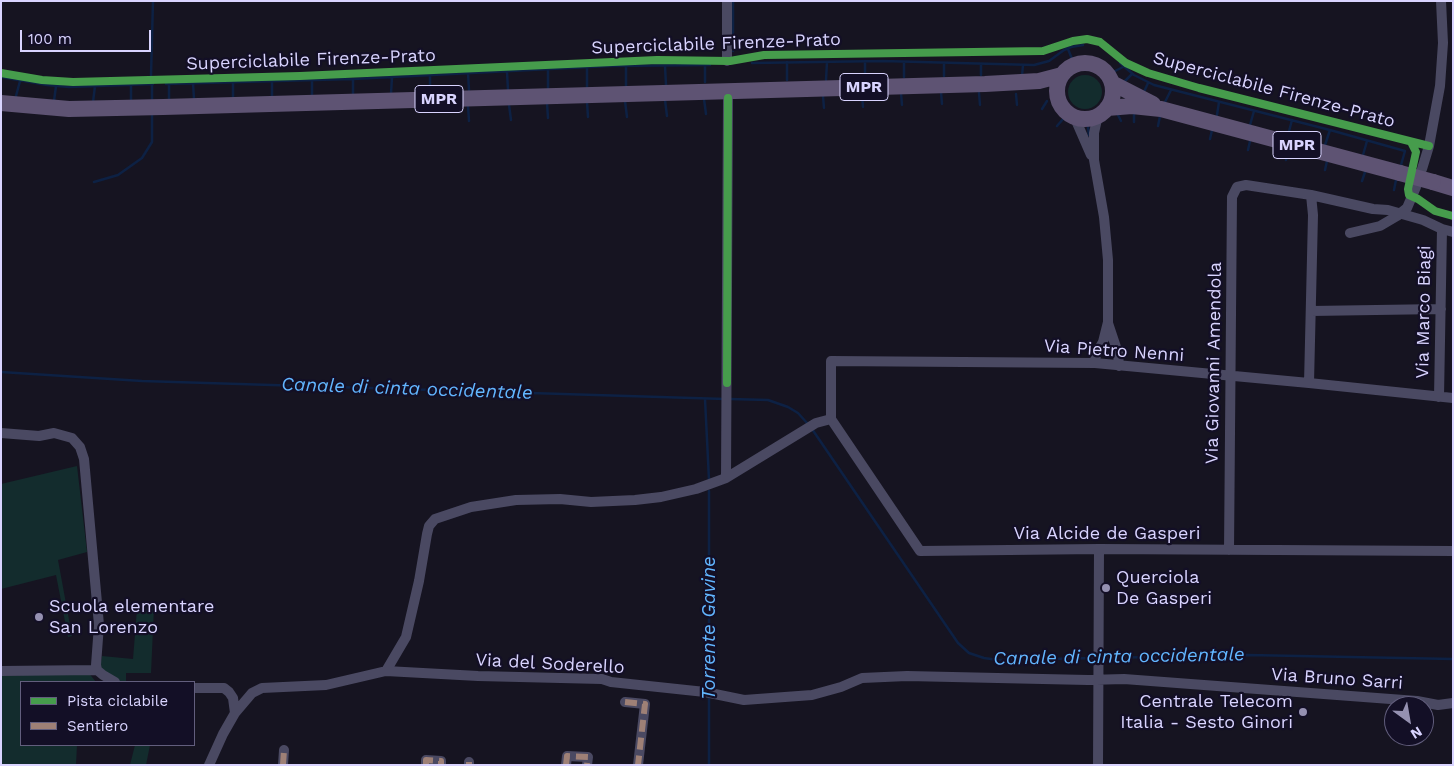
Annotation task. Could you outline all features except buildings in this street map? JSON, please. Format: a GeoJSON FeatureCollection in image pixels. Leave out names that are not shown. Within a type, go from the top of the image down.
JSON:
{"type":"FeatureCollection","features":[{"type":"Feature","properties":{"kind":"main road"},"geometry":{"type":"LineString","coordinates":[[1087,63],[1097,65],[1105,71],[1112,83],[1113,94],[1103,112],[1090,118],[1074,116],[1065,110],[1060,103],[1058,89],[1062,75],[1073,66],[1087,63]]}},
{"type":"Feature","properties":{"kind":"main road","name":"MPR"},"geometry":{"type":"LineString","coordinates":[[1,103],[69,109],[721,94],[744,90],[1004,84],[1039,81],[1062,75]]}},
{"type":"Feature","properties":{"kind":"main road"},"geometry":{"type":"LineString","coordinates":[[1112,83],[1162,109]]}},
{"type":"Feature","properties":{"kind":"main road","name":"MPR"},"geometry":{"type":"LineString","coordinates":[[1004,84],[1040,92],[1060,103]]}},
{"type":"Feature","properties":{"kind":"main road","name":"MPR"},"geometry":{"type":"LineString","coordinates":[[1103,112],[1132,106],[1162,109],[1453,188]]}},
{"type":"Feature","properties":{"kind":"street"},"geometry":{"type":"LineString","coordinates":[[727,1],[727,60]]}},
{"type":"Feature","properties":{"kind":"street"},"geometry":{"type":"LineString","coordinates":[[1422,169],[1430,146],[1440,86],[1441,1]]}},
{"type":"Feature","properties":{"kind":"street"},"geometry":{"type":"LineString","coordinates":[[721,94],[727,399],[726,478]]}},
{"type":"Feature","properties":{"kind":"street"},"geometry":{"type":"LineString","coordinates":[[1094,363],[1096,354],[1103,342],[1108,322],[1108,260],[1104,217],[1094,160],[1094,133],[1103,112]]}},
{"type":"Feature","properties":{"kind":"street"},"geometry":{"type":"LineString","coordinates":[[1074,116],[1094,160]]}},
{"type":"Feature","properties":{"kind":"street","name":"Via Giovanni Amendola"},"geometry":{"type":"LineString","coordinates":[[1229,550],[1232,197],[1237,187],[1246,185],[1311,195]]}},
{"type":"Feature","properties":{"kind":"street"},"geometry":{"type":"LineString","coordinates":[[1350,233],[1389,222],[1401,213],[1410,202],[1416,187]]}},
{"type":"Feature","properties":{"kind":"street"},"geometry":{"type":"LineString","coordinates":[[1310,382],[1311,195],[1372,209],[1401,213],[1448,230]]}},
{"type":"Feature","properties":{"kind":"street","name":"Via Marco Biagi"},"geometry":{"type":"LineString","coordinates":[[1438,396],[1441,309],[1448,230]]}},
{"type":"Feature","properties":{"kind":"street"},"geometry":{"type":"LineString","coordinates":[[1311,311],[1441,309]]}},
{"type":"Feature","properties":{"kind":"street"},"geometry":{"type":"LineString","coordinates":[[1108,322],[1120,366]]}},
{"type":"Feature","properties":{"kind":"street","name":"Via Pietro Nenni"},"geometry":{"type":"LineString","coordinates":[[830,419],[831,361],[1094,363],[1310,382],[1453,398]]}},
{"type":"Feature","properties":{"kind":"street"},"geometry":{"type":"LineString","coordinates":[[386,670],[406,637],[419,581],[427,534],[429,526],[435,519],[471,506],[516,500],[560,499],[591,502],[660,497],[696,490],[726,478],[816,422],[830,419]]}},
{"type":"Feature","properties":{"kind":"street","name":"Via Alcide de Gasperi"},"geometry":{"type":"LineString","coordinates":[[830,419],[920,551],[1099,549],[1453,551]]}},
{"type":"Feature","properties":{"kind":"street"},"geometry":{"type":"LineString","coordinates":[[1,433],[39,436],[54,433],[72,438],[80,447],[84,459],[99,625],[96,665],[97,670],[103,676],[113,681]]}},
{"type":"Feature","properties":{"kind":"street"},"geometry":{"type":"LineString","coordinates":[[1098,765],[1099,549]]}},
{"type":"Feature","properties":{"kind":"street"},"geometry":{"type":"LineString","coordinates":[[1,671],[97,670]]}},
{"type":"Feature","properties":{"kind":"street","name":"Via del Soderello"},"geometry":{"type":"LineString","coordinates":[[210,765],[223,734],[235,713],[252,693],[262,688],[326,684],[386,670],[478,676],[602,679],[611,682],[744,700],[812,695],[841,688],[862,678],[907,676],[1099,680]]}},
{"type":"Feature","properties":{"kind":"street","name":"Via Bruno Sarri"},"geometry":{"type":"LineString","coordinates":[[1099,680],[1124,679],[1417,701],[1438,705],[1453,703]]}},
{"type":"Feature","properties":{"kind":"street"},"geometry":{"type":"LineString","coordinates":[[195,688],[224,688],[230,692],[233,698],[235,713]]}},
{"type":"Feature","properties":{"kind":"street"},"geometry":{"type":"LineString","coordinates":[[625,702],[645,704],[638,765]]}},
{"type":"Feature","properties":{"kind":"street"},"geometry":{"type":"LineString","coordinates":[[282,765],[284,750]]}},
{"type":"Feature","properties":{"kind":"street"},"geometry":{"type":"LineString","coordinates":[[566,765],[568,756],[588,757],[587,765]]}},
{"type":"Feature","properties":{"kind":"street"},"geometry":{"type":"LineString","coordinates":[[426,765],[426,760],[442,761],[441,765]]}},
{"type":"Feature","properties":{"kind":"green space"},"geometry":{"type":"Polygon","coordinates":[[[1085,75],[1092,76],[1097,80],[1101,85],[1101,99],[1097,104],[1092,108],[1085,109],[1078,108],[1073,104],[1069,99],[1068,92],[1069,85],[1073,80],[1078,76],[1085,75]]]}},
{"type":"Feature","properties":{"kind":"green space"},"geometry":{"type":"Polygon","coordinates":[[[77,466],[87,552],[58,560],[72,636],[68,637],[56,575],[1,589],[1,484],[77,466]]]}},
{"type":"Feature","properties":{"kind":"green space"},"geometry":{"type":"Polygon","coordinates":[[[154,607],[151,673],[126,673],[126,681],[115,681],[100,668],[102,656],[133,659],[137,609],[154,607]]]}},
{"type":"Feature","properties":{"kind":"green space"},"geometry":{"type":"Polygon","coordinates":[[[88,672],[95,681],[20,681],[20,746],[77,746],[76,765],[1,765],[1,676],[88,672]]]}},
{"type":"Feature","properties":{"kind":"green space"},"geometry":{"type":"Polygon","coordinates":[[[135,746],[150,746],[146,765],[130,765],[135,746]]]}},
{"type":"Feature","properties":{"kind":"waterway"},"geometry":{"type":"LineString","coordinates":[[151,76],[153,1]]}},
{"type":"Feature","properties":{"kind":"waterway"},"geometry":{"type":"LineString","coordinates":[[733,1],[733,51]]}},
{"type":"Feature","properties":{"kind":"waterway"},"geometry":{"type":"LineString","coordinates":[[752,63],[883,61],[1034,65],[1049,61],[1071,47],[1083,45]]}},
{"type":"Feature","properties":{"kind":"waterway"},"geometry":{"type":"LineString","coordinates":[[1068,49],[1072,59]]}},
{"type":"Feature","properties":{"kind":"waterway"},"geometry":{"type":"LineString","coordinates":[[865,61],[865,79]]}},
{"type":"Feature","properties":{"kind":"waterway"},"geometry":{"type":"LineString","coordinates":[[787,62],[787,80]]}},
{"type":"Feature","properties":{"kind":"waterway"},"geometry":{"type":"LineString","coordinates":[[826,80],[827,62]]}},
{"type":"Feature","properties":{"kind":"waterway"},"geometry":{"type":"LineString","coordinates":[[904,62],[904,77]]}},
{"type":"Feature","properties":{"kind":"waterway"},"geometry":{"type":"LineString","coordinates":[[944,63],[944,76]]}},
{"type":"Feature","properties":{"kind":"waterway"},"geometry":{"type":"LineString","coordinates":[[1120,63],[1134,75],[1154,85],[1405,151],[1401,165]]}},
{"type":"Feature","properties":{"kind":"waterway"},"geometry":{"type":"LineString","coordinates":[[981,64],[981,75]]}},
{"type":"Feature","properties":{"kind":"waterway"},"geometry":{"type":"LineString","coordinates":[[705,65],[705,82]]}},
{"type":"Feature","properties":{"kind":"waterway"},"geometry":{"type":"LineString","coordinates":[[166,84],[353,79],[610,66],[710,65]]}},
{"type":"Feature","properties":{"kind":"waterway"},"geometry":{"type":"LineString","coordinates":[[1022,76],[1023,65]]}},
{"type":"Feature","properties":{"kind":"waterway"},"geometry":{"type":"LineString","coordinates":[[626,66],[626,86]]}},
{"type":"Feature","properties":{"kind":"waterway"},"geometry":{"type":"LineString","coordinates":[[665,66],[666,85]]}},
{"type":"Feature","properties":{"kind":"waterway"},"geometry":{"type":"LineString","coordinates":[[587,67],[587,88]]}},
{"type":"Feature","properties":{"kind":"waterway"},"geometry":{"type":"LineString","coordinates":[[1115,71],[1123,67]]}},
{"type":"Feature","properties":{"kind":"waterway"},"geometry":{"type":"LineString","coordinates":[[548,69],[548,89]]}},
{"type":"Feature","properties":{"kind":"waterway"},"geometry":{"type":"LineString","coordinates":[[507,72],[508,90]]}},
{"type":"Feature","properties":{"kind":"waterway"},"geometry":{"type":"LineString","coordinates":[[468,73],[469,90]]}},
{"type":"Feature","properties":{"kind":"waterway"},"geometry":{"type":"LineString","coordinates":[[1123,83],[1132,74]]}},
{"type":"Feature","properties":{"kind":"waterway"},"geometry":{"type":"LineString","coordinates":[[430,75],[430,93]]}},
{"type":"Feature","properties":{"kind":"waterway"},"geometry":{"type":"LineString","coordinates":[[1,77],[69,87],[153,84]]}},
{"type":"Feature","properties":{"kind":"waterway"},"geometry":{"type":"LineString","coordinates":[[391,94],[392,77]]}},
{"type":"Feature","properties":{"kind":"waterway"},"geometry":{"type":"LineString","coordinates":[[353,79],[353,94]]}},
{"type":"Feature","properties":{"kind":"waterway"},"geometry":{"type":"LineString","coordinates":[[312,80],[312,96]]}},
{"type":"Feature","properties":{"kind":"waterway"},"geometry":{"type":"LineString","coordinates":[[16,96],[20,81]]}},
{"type":"Feature","properties":{"kind":"waterway"},"geometry":{"type":"LineString","coordinates":[[272,81],[272,97]]}},
{"type":"Feature","properties":{"kind":"waterway"},"geometry":{"type":"LineString","coordinates":[[152,83],[152,102]]}},
{"type":"Feature","properties":{"kind":"waterway"},"geometry":{"type":"LineString","coordinates":[[193,83],[194,99]]}},
{"type":"Feature","properties":{"kind":"waterway"},"geometry":{"type":"LineString","coordinates":[[233,83],[233,99]]}},
{"type":"Feature","properties":{"kind":"waterway"},"geometry":{"type":"LineString","coordinates":[[1143,94],[1148,83]]}},
{"type":"Feature","properties":{"kind":"waterway"},"geometry":{"type":"LineString","coordinates":[[169,84],[169,101]]}},
{"type":"Feature","properties":{"kind":"waterway"},"geometry":{"type":"LineString","coordinates":[[131,85],[131,101]]}},
{"type":"Feature","properties":{"kind":"waterway"},"geometry":{"type":"LineString","coordinates":[[54,101],[56,86]]}},
{"type":"Feature","properties":{"kind":"waterway"},"geometry":{"type":"LineString","coordinates":[[93,102],[95,86]]}},
{"type":"Feature","properties":{"kind":"waterway"},"geometry":{"type":"LineString","coordinates":[[1165,102],[1171,90]]}},
{"type":"Feature","properties":{"kind":"waterway"},"geometry":{"type":"LineString","coordinates":[[941,92],[942,104]]}},
{"type":"Feature","properties":{"kind":"waterway"},"geometry":{"type":"LineString","coordinates":[[901,93],[902,105]]}},
{"type":"Feature","properties":{"kind":"waterway"},"geometry":{"type":"LineString","coordinates":[[979,93],[980,105]]}},
{"type":"Feature","properties":{"kind":"waterway"},"geometry":{"type":"LineString","coordinates":[[1016,94],[1017,105]]}},
{"type":"Feature","properties":{"kind":"waterway"},"geometry":{"type":"LineString","coordinates":[[862,95],[863,107]]}},
{"type":"Feature","properties":{"kind":"waterway"},"geometry":{"type":"LineString","coordinates":[[823,96],[824,108]]}},
{"type":"Feature","properties":{"kind":"waterway"},"geometry":{"type":"LineString","coordinates":[[704,99],[706,114]]}},
{"type":"Feature","properties":{"kind":"waterway"},"geometry":{"type":"LineString","coordinates":[[665,100],[667,116]]}},
{"type":"Feature","properties":{"kind":"waterway"},"geometry":{"type":"LineString","coordinates":[[625,101],[627,117]]}},
{"type":"Feature","properties":{"kind":"waterway"},"geometry":{"type":"LineString","coordinates":[[1042,109],[1047,101]]}},
{"type":"Feature","properties":{"kind":"waterway"},"geometry":{"type":"LineString","coordinates":[[587,102],[588,117]]}},
{"type":"Feature","properties":{"kind":"waterway"},"geometry":{"type":"LineString","coordinates":[[1217,115],[1219,102]]}},
{"type":"Feature","properties":{"kind":"waterway"},"geometry":{"type":"LineString","coordinates":[[547,103],[548,118]]}},
{"type":"Feature","properties":{"kind":"waterway"},"geometry":{"type":"LineString","coordinates":[[509,105],[511,120]]}},
{"type":"Feature","properties":{"kind":"waterway"},"geometry":{"type":"LineString","coordinates":[[468,106],[469,121]]}},
{"type":"Feature","properties":{"kind":"waterway"},"geometry":{"type":"LineString","coordinates":[[1250,125],[1254,111]]}},
{"type":"Feature","properties":{"kind":"waterway"},"geometry":{"type":"LineString","coordinates":[[94,182],[118,175],[142,158],[152,142],[152,112]]}},
{"type":"Feature","properties":{"kind":"waterway"},"geometry":{"type":"LineString","coordinates":[[1134,112],[1134,122]]}},
{"type":"Feature","properties":{"kind":"waterway"},"geometry":{"type":"LineString","coordinates":[[1117,113],[1121,121]]}},
{"type":"Feature","properties":{"kind":"waterway"},"geometry":{"type":"LineString","coordinates":[[1158,126],[1160,116]]}},
{"type":"Feature","properties":{"kind":"waterway"},"geometry":{"type":"LineString","coordinates":[[1057,126],[1063,119]]}},
{"type":"Feature","properties":{"kind":"waterway"},"geometry":{"type":"LineString","coordinates":[[1288,135],[1292,120]]}},
{"type":"Feature","properties":{"kind":"waterway"},"geometry":{"type":"LineString","coordinates":[[1088,127],[1089,135]]}},
{"type":"Feature","properties":{"kind":"waterway"},"geometry":{"type":"LineString","coordinates":[[1210,139],[1212,130]]}},
{"type":"Feature","properties":{"kind":"waterway"},"geometry":{"type":"LineString","coordinates":[[1325,145],[1330,130]]}},
{"type":"Feature","properties":{"kind":"waterway"},"geometry":{"type":"LineString","coordinates":[[1248,150],[1250,141]]}},
{"type":"Feature","properties":{"kind":"waterway"},"geometry":{"type":"LineString","coordinates":[[1363,155],[1367,141]]}},
{"type":"Feature","properties":{"kind":"waterway"},"geometry":{"type":"LineString","coordinates":[[1286,160],[1288,151]]}},
{"type":"Feature","properties":{"kind":"waterway"},"geometry":{"type":"LineString","coordinates":[[1325,170],[1327,161]]}},
{"type":"Feature","properties":{"kind":"waterway"},"geometry":{"type":"LineString","coordinates":[[1362,181],[1365,172]]}},
{"type":"Feature","properties":{"kind":"waterway"},"geometry":{"type":"LineString","coordinates":[[1394,190],[1396,180]]}},
{"type":"Feature","properties":{"kind":"waterway","name":"Canale di cinta occidentale"},"geometry":{"type":"LineString","coordinates":[[1,372],[142,381],[725,399]]}},
{"type":"Feature","properties":{"kind":"waterway","name":"Torrente Gavine"},"geometry":{"type":"LineString","coordinates":[[705,399],[709,480]]}},
{"type":"Feature","properties":{"kind":"waterway","name":"Canale di cinta occidentale"},"geometry":{"type":"LineString","coordinates":[[730,399],[768,400],[788,407],[798,413],[807,423]]}},
{"type":"Feature","properties":{"kind":"waterway","name":"Canale di cinta occidentale"},"geometry":{"type":"LineString","coordinates":[[812,429],[958,643],[969,653],[998,660],[1096,658]]}},
{"type":"Feature","properties":{"kind":"waterway","name":"Torrente Gavine"},"geometry":{"type":"LineString","coordinates":[[709,491],[709,691]]}},
{"type":"Feature","properties":{"kind":"waterway","name":"Canale di cinta occidentale"},"geometry":{"type":"LineString","coordinates":[[1102,658],[1248,655],[1453,659]]}},
{"type":"Feature","properties":{"kind":"waterway","name":"Torrente Gavine"},"geometry":{"type":"LineString","coordinates":[[709,696],[709,765]]}},
{"type":"Feature","properties":{"kind":"marked path"},"geometry":{"type":"LineString","coordinates":[[625,702],[645,704],[638,765]]}},
{"type":"Feature","properties":{"kind":"marked path"},"geometry":{"type":"LineString","coordinates":[[283,765],[284,750]]}},
{"type":"Feature","properties":{"kind":"marked path"},"geometry":{"type":"LineString","coordinates":[[566,765],[567,756],[588,757],[587,765]]}},
{"type":"Feature","properties":{"kind":"marked path"},"geometry":{"type":"LineString","coordinates":[[426,765],[426,760],[441,761],[441,765]]}},
{"type":"Feature","properties":{"kind":"cycle path","name":"Superciclabile Firenze-Prato"},"geometry":{"type":"LineString","coordinates":[[1,73],[42,80],[73,82],[300,76],[657,60],[730,61],[764,55],[1043,51],[1073,41],[1087,39],[1100,42],[1126,63],[1148,73],[1199,88],[1429,146]]}},
{"type":"Feature","properties":{"kind":"cycle path"},"geometry":{"type":"LineString","coordinates":[[727,383],[728,98]]}},
{"type":"Feature","properties":{"kind":"cycle path"},"geometry":{"type":"LineString","coordinates":[[1411,142],[1416,152],[1408,189],[1409,195],[1435,211],[1453,216]]}},
{"type":"Feature","properties":{"kind":"place","name":"Querciola De Gasperi"},"geometry":{"type":"Point","coordinates":[1106,588]}},
{"type":"Feature","properties":{"kind":"place","name":"Scuola elementare San Lorenzo"},"geometry":{"type":"Point","coordinates":[39,617]}},
{"type":"Feature","properties":{"kind":"place","name":"Centrale Telecom Italia - Sesto Ginori"},"geometry":{"type":"Point","coordinates":[1303,712]}}]}
